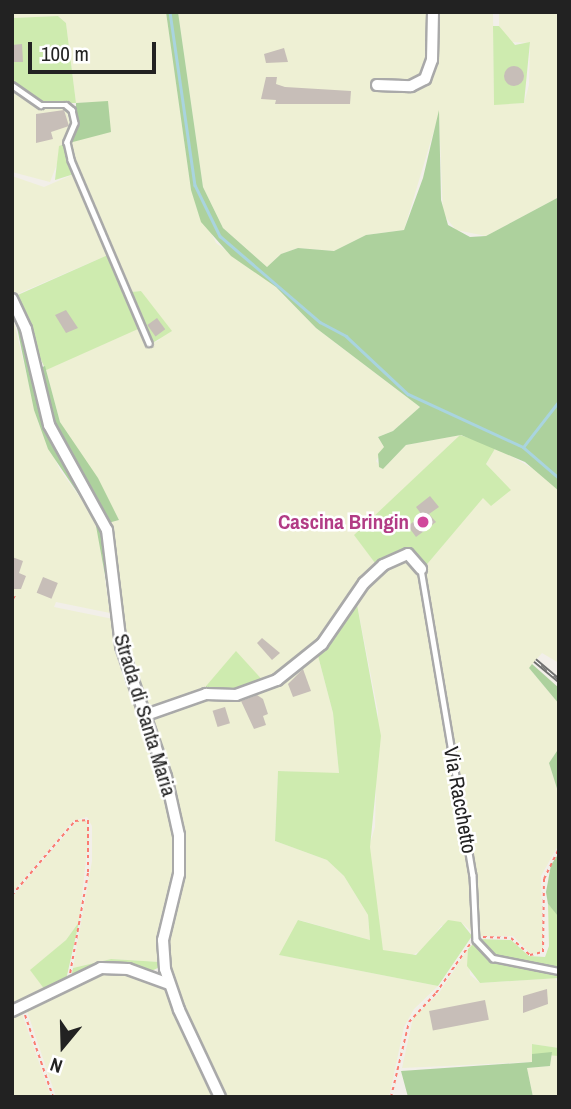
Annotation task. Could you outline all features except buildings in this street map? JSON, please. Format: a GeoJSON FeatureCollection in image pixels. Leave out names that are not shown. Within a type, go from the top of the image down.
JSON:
{"type":"FeatureCollection","features":[{"type":"Feature","properties":{"kind":"street"},"geometry":{"type":"LineString","coordinates":[[377,85],[411,86],[425,79],[432,60],[433,12]]}},
{"type":"Feature","properties":{"kind":"street","name":"Strada di Santa Maria"},"geometry":{"type":"LineString","coordinates":[[12,299],[26,329],[48,425],[107,527],[120,641],[170,793],[181,848],[178,880],[163,946],[169,984],[220,1097]]}},
{"type":"Feature","properties":{"kind":"street"},"geometry":{"type":"LineString","coordinates":[[146,715],[206,694],[234,695],[277,680],[322,644],[364,583],[383,565],[408,554],[421,569]]}},
{"type":"Feature","properties":{"kind":"street"},"geometry":{"type":"LineString","coordinates":[[12,1011],[68,982],[112,967],[169,984]]}},
{"type":"Feature","properties":{"kind":"lane"},"geometry":{"type":"LineString","coordinates":[[12,85],[41,105],[66,105],[72,110],[75,123],[67,142],[71,160],[149,343]]}},
{"type":"Feature","properties":{"kind":"lane","name":"Via Racchetto"},"geometry":{"type":"LineString","coordinates":[[421,569],[473,875],[475,937]]}},
{"type":"Feature","properties":{"kind":"lane"},"geometry":{"type":"LineString","coordinates":[[475,937],[482,951],[494,958],[559,971]]}},
{"type":"Feature","properties":{"kind":"path"},"geometry":{"type":"LineString","coordinates":[[12,597],[19,598]]}},
{"type":"Feature","properties":{"kind":"path"},"geometry":{"type":"LineString","coordinates":[[12,895],[74,822],[87,819],[88,873],[68,982]]}},
{"type":"Feature","properties":{"kind":"path"},"geometry":{"type":"LineString","coordinates":[[391,1097],[411,1018],[436,993],[475,937],[511,938],[530,955],[543,952],[544,879],[559,848]]}},
{"type":"Feature","properties":{"kind":"path"},"geometry":{"type":"LineString","coordinates":[[22,1004],[53,1097]]}},
{"type":"Feature","properties":{"kind":"green space"},"geometry":{"type":"Polygon","coordinates":[[[12,12],[166,12],[191,190],[216,243],[276,287],[316,328],[420,407],[393,431],[378,437],[384,447],[376,461],[383,469],[406,445],[460,435],[355,535],[378,567],[325,636],[276,678],[201,692],[148,712],[124,645],[108,523],[119,520],[60,422],[45,366],[142,327],[148,345],[160,340],[141,291],[131,292],[86,197],[68,143],[108,102],[76,103],[66,23],[58,16],[12,18],[12,12]]]}},
{"type":"Feature","properties":{"kind":"green space"},"geometry":{"type":"Polygon","coordinates":[[[166,12],[178,12],[203,187],[223,228],[267,267],[281,254],[298,248],[334,251],[366,235],[404,230],[423,178],[439,110],[441,200],[448,225],[470,237],[486,236],[559,197],[559,491],[525,462],[461,435],[406,445],[383,469],[379,467],[378,454],[384,447],[378,437],[393,431],[420,407],[316,328],[276,287],[231,256],[201,222],[191,190],[166,12]]]}},
{"type":"Feature","properties":{"kind":"green space"},"geometry":{"type":"Polygon","coordinates":[[[178,12],[429,12],[425,83],[436,12],[493,12],[494,104],[524,103],[529,85],[530,43],[510,42],[499,26],[499,12],[559,12],[559,197],[486,236],[456,230],[443,214],[439,114],[404,230],[366,235],[334,251],[298,248],[281,254],[267,267],[223,228],[203,187],[178,12]]]}},
{"type":"Feature","properties":{"kind":"green space"},"geometry":{"type":"Polygon","coordinates":[[[58,16],[66,23],[76,103],[42,103],[12,82],[12,18],[58,16]]]}},
{"type":"Feature","properties":{"kind":"green space"},"geometry":{"type":"Polygon","coordinates":[[[493,26],[499,26],[515,45],[530,42],[524,103],[494,105],[493,26]]]}},
{"type":"Feature","properties":{"kind":"green space"},"geometry":{"type":"Polygon","coordinates":[[[12,87],[38,106],[66,108],[71,128],[50,182],[12,172],[12,87]]]}},
{"type":"Feature","properties":{"kind":"green space"},"geometry":{"type":"Polygon","coordinates":[[[108,101],[111,132],[69,143],[76,123],[76,103],[108,101]]]}},
{"type":"Feature","properties":{"kind":"green space"},"geometry":{"type":"Polygon","coordinates":[[[65,144],[74,174],[55,180],[59,146],[65,144]]]}},
{"type":"Feature","properties":{"kind":"green space"},"geometry":{"type":"Polygon","coordinates":[[[74,174],[110,254],[13,296],[12,176],[44,187],[74,174]]]}},
{"type":"Feature","properties":{"kind":"green space"},"geometry":{"type":"Polygon","coordinates":[[[110,254],[143,327],[46,370],[13,297],[110,254]]]}},
{"type":"Feature","properties":{"kind":"green space"},"geometry":{"type":"Polygon","coordinates":[[[141,291],[172,331],[151,344],[131,292],[141,291]]]}},
{"type":"Feature","properties":{"kind":"green space"},"geometry":{"type":"Polygon","coordinates":[[[12,303],[39,402],[105,529],[112,614],[96,526],[100,526],[48,449],[34,410],[12,303]]]}},
{"type":"Feature","properties":{"kind":"green space"},"geometry":{"type":"Polygon","coordinates":[[[12,314],[38,422],[60,470],[101,526],[97,526],[110,613],[56,602],[54,607],[113,619],[123,670],[162,776],[176,836],[175,875],[159,934],[160,962],[111,959],[73,968],[92,861],[92,826],[87,817],[73,821],[12,893],[12,314]]]}},
{"type":"Feature","properties":{"kind":"green space"},"geometry":{"type":"Polygon","coordinates":[[[45,366],[60,422],[98,478],[119,520],[108,523],[54,431],[37,369],[45,366]]]}},
{"type":"Feature","properties":{"kind":"green space"},"geometry":{"type":"Polygon","coordinates":[[[460,435],[496,447],[486,464],[511,490],[491,506],[483,498],[423,569],[417,557],[405,551],[378,567],[354,535],[460,435]]]}},
{"type":"Feature","properties":{"kind":"green space"},"geometry":{"type":"Polygon","coordinates":[[[496,447],[547,477],[559,491],[559,663],[542,653],[529,668],[559,704],[559,748],[549,763],[559,795],[559,844],[541,876],[543,947],[538,954],[530,953],[513,936],[478,936],[473,865],[423,569],[483,497],[510,490],[486,464],[496,447]]]}},
{"type":"Feature","properties":{"kind":"green space"},"geometry":{"type":"Polygon","coordinates":[[[405,556],[419,570],[472,883],[473,933],[461,922],[441,926],[423,950],[408,957],[383,950],[372,890],[369,847],[375,827],[378,712],[356,599],[372,578],[405,556]]]}},
{"type":"Feature","properties":{"kind":"green space"},"geometry":{"type":"Polygon","coordinates":[[[356,599],[381,736],[370,847],[383,950],[416,955],[448,920],[461,922],[472,936],[438,986],[279,955],[298,920],[370,940],[368,915],[344,876],[327,860],[275,841],[278,771],[339,773],[333,713],[317,652],[356,599]]]}},
{"type":"Feature","properties":{"kind":"green space"},"geometry":{"type":"Polygon","coordinates":[[[236,651],[265,683],[243,691],[201,692],[236,651]]]}},
{"type":"Feature","properties":{"kind":"green space"},"geometry":{"type":"Polygon","coordinates":[[[317,652],[333,713],[339,774],[278,771],[275,841],[327,860],[344,876],[368,915],[370,940],[299,920],[280,955],[438,986],[414,1009],[404,1027],[389,1097],[223,1097],[192,1033],[170,971],[168,936],[183,880],[186,848],[153,718],[204,698],[242,696],[317,652]]]}},
{"type":"Feature","properties":{"kind":"green space"},"geometry":{"type":"Polygon","coordinates":[[[532,664],[559,688],[559,704],[529,668],[532,664]]]}},
{"type":"Feature","properties":{"kind":"green space"},"geometry":{"type":"Polygon","coordinates":[[[559,748],[559,795],[549,763],[559,748]]]}},
{"type":"Feature","properties":{"kind":"green space"},"geometry":{"type":"Polygon","coordinates":[[[78,820],[86,820],[89,833],[79,922],[66,940],[31,970],[45,990],[12,1008],[12,897],[78,820]]]}},
{"type":"Feature","properties":{"kind":"green space"},"geometry":{"type":"Polygon","coordinates":[[[559,853],[558,916],[548,904],[546,892],[551,865],[559,853]]]}},
{"type":"Feature","properties":{"kind":"green space"},"geometry":{"type":"Polygon","coordinates":[[[548,904],[559,916],[559,969],[495,956],[478,939],[511,940],[529,956],[545,957],[549,946],[548,904]]]}},
{"type":"Feature","properties":{"kind":"green space"},"geometry":{"type":"Polygon","coordinates":[[[79,922],[66,980],[45,990],[30,970],[66,940],[79,922]]]}},
{"type":"Feature","properties":{"kind":"green space"},"geometry":{"type":"Polygon","coordinates":[[[475,942],[492,960],[559,973],[559,978],[480,983],[467,966],[468,949],[475,942]]]}},
{"type":"Feature","properties":{"kind":"green space"},"geometry":{"type":"Polygon","coordinates":[[[468,949],[470,975],[480,983],[555,978],[559,985],[559,1048],[532,1044],[532,1062],[402,1068],[413,1018],[439,993],[468,949]]]}},
{"type":"Feature","properties":{"kind":"green space"},"geometry":{"type":"Polygon","coordinates":[[[111,959],[160,962],[160,967],[147,973],[131,967],[71,978],[73,968],[111,959]]]}},
{"type":"Feature","properties":{"kind":"green space"},"geometry":{"type":"Polygon","coordinates":[[[114,969],[166,990],[217,1097],[56,1097],[25,1005],[94,972],[114,969]]]}},
{"type":"Feature","properties":{"kind":"green space"},"geometry":{"type":"Polygon","coordinates":[[[20,1008],[51,1097],[12,1097],[12,1014],[20,1008]]]}},
{"type":"Feature","properties":{"kind":"green space"},"geometry":{"type":"Polygon","coordinates":[[[532,1044],[559,1048],[559,1056],[532,1054],[532,1044]]]}},
{"type":"Feature","properties":{"kind":"green space"},"geometry":{"type":"Polygon","coordinates":[[[552,1052],[559,1056],[559,1097],[533,1097],[527,1068],[550,1066],[552,1052]]]}},
{"type":"Feature","properties":{"kind":"green space"},"geometry":{"type":"Polygon","coordinates":[[[552,1052],[550,1066],[527,1068],[533,1097],[408,1097],[401,1071],[532,1062],[532,1054],[552,1052]]]}},
{"type":"Feature","properties":{"kind":"waterway"},"geometry":{"type":"LineString","coordinates":[[170,12],[195,185],[220,236],[320,322],[346,336],[408,394],[523,447],[559,478]]}},
{"type":"Feature","properties":{"kind":"waterway"},"geometry":{"type":"LineString","coordinates":[[524,446],[559,401]]}},
{"type":"Feature","properties":{"kind":"railway"},"geometry":{"type":"LineString","coordinates":[[535,660],[559,680]]}},
{"type":"Feature","properties":{"kind":"place","name":"Cascina Bringin"},"geometry":{"type":"Point","coordinates":[423,522]}}]}
